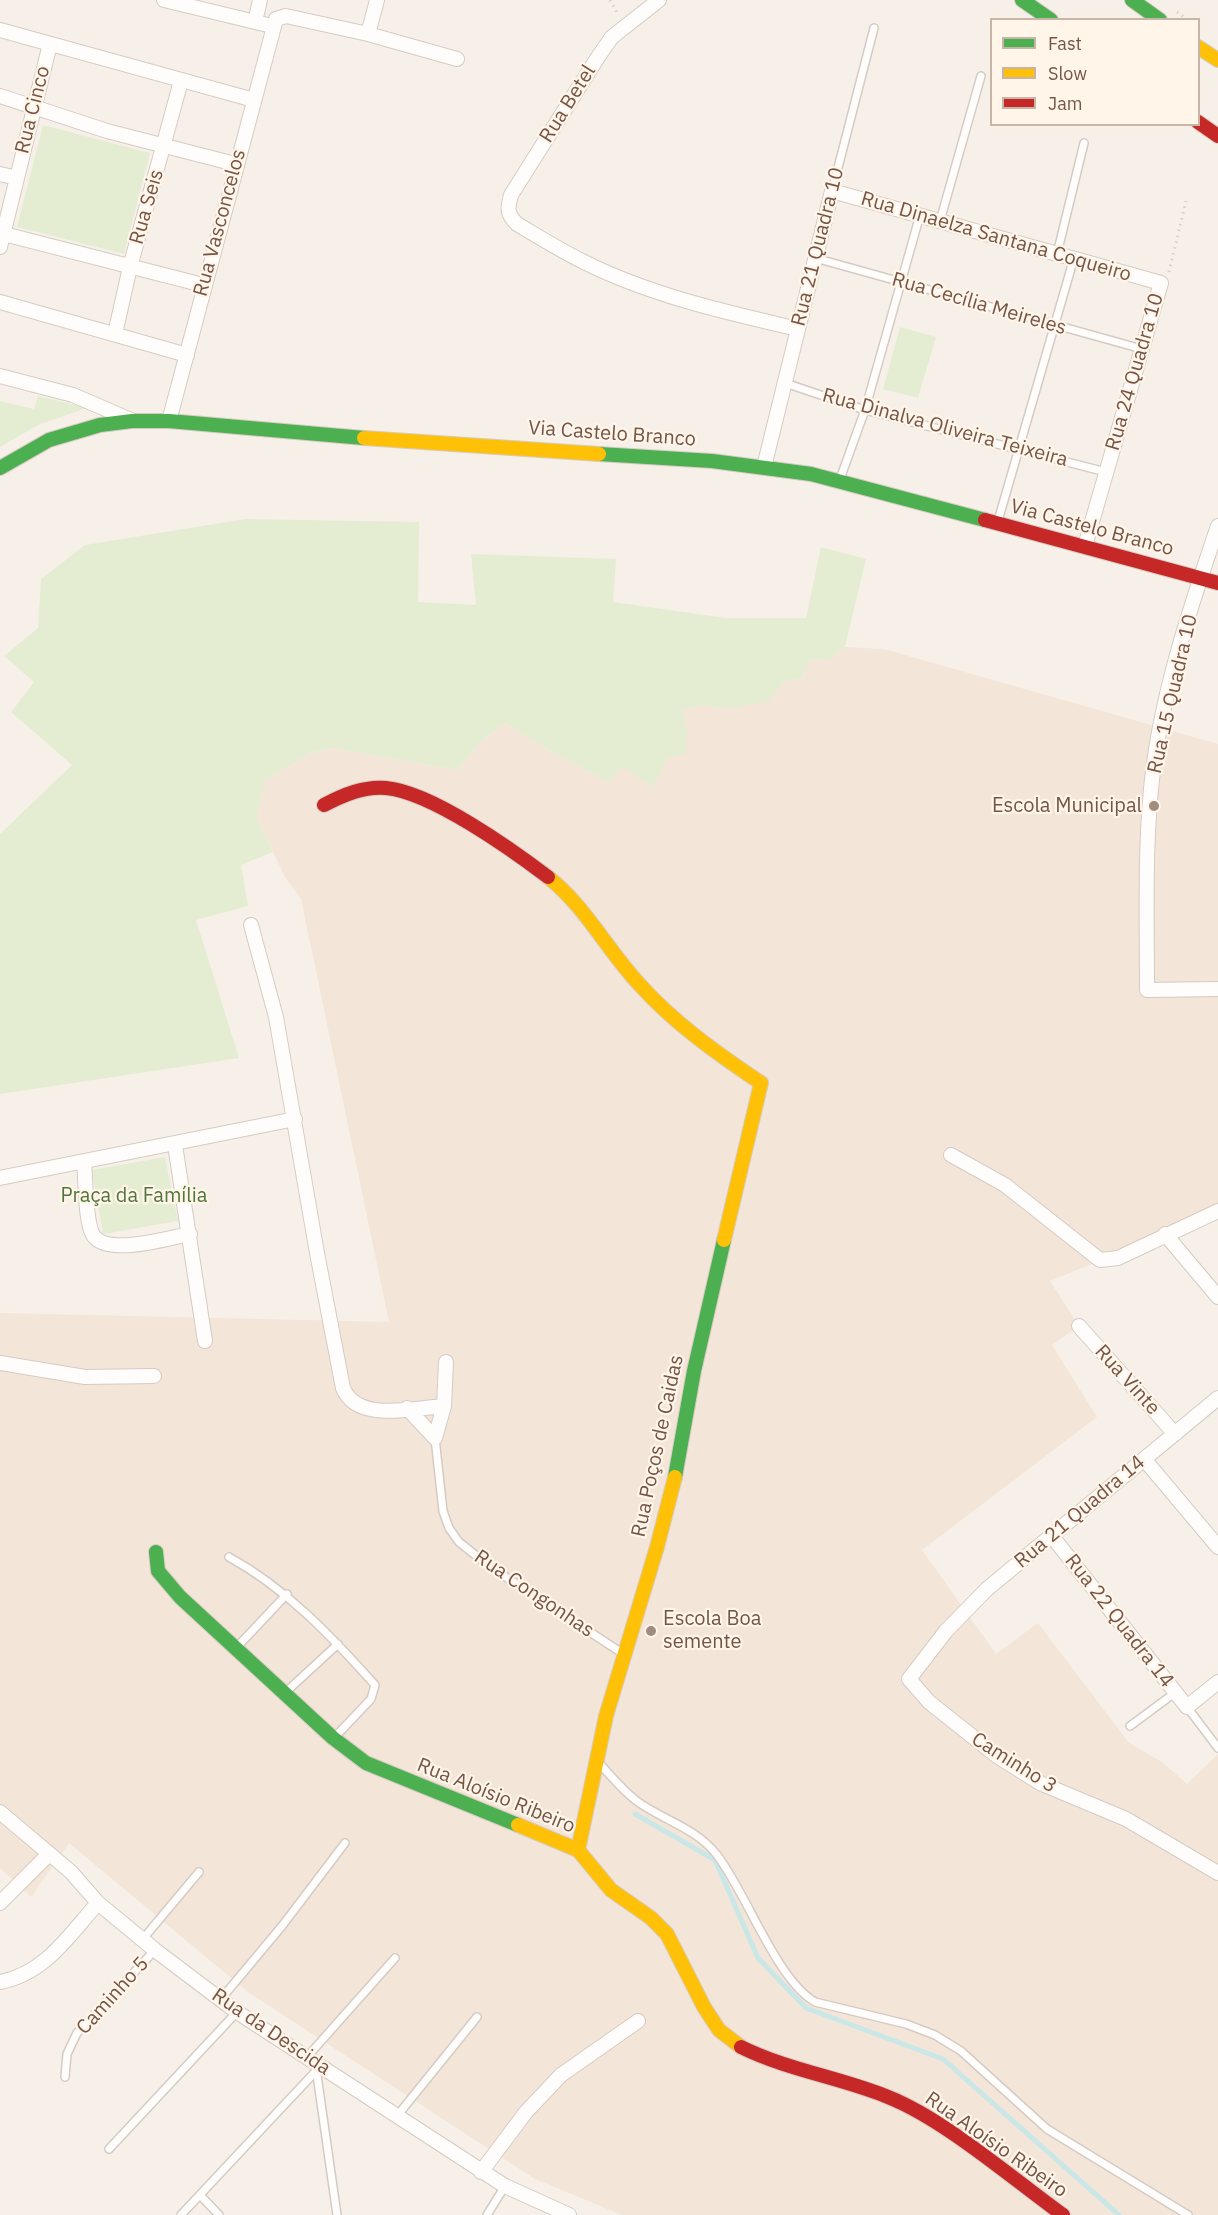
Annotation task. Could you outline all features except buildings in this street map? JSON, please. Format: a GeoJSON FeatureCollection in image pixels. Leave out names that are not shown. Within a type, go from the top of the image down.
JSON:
{"type":"FeatureCollection","features":[{"type":"Feature","properties":{"kind":"street"},"geometry":{"type":"LineString","coordinates":[[164,0],[272,26],[276,18],[286,16],[368,34],[457,59]]}},
{"type":"Feature","properties":{"kind":"street"},"geometry":{"type":"LineString","coordinates":[[255,22],[260,0]]}},
{"type":"Feature","properties":{"kind":"street"},"geometry":{"type":"LineString","coordinates":[[368,34],[378,0]]}},
{"type":"Feature","properties":{"kind":"street","name":"Rua Betel"},"geometry":{"type":"LineString","coordinates":[[659,0],[612,37],[511,195],[507,211],[518,224],[583,262],[682,300],[798,329]]}},
{"type":"Feature","properties":{"kind":"street"},"geometry":{"type":"LineString","coordinates":[[1022,0],[1048,18]]}},
{"type":"Feature","properties":{"kind":"street"},"geometry":{"type":"LineString","coordinates":[[1132,0],[1157,18]]}},
{"type":"Feature","properties":{"kind":"street","name":"Rua Vasconcelos"},"geometry":{"type":"LineString","coordinates":[[169,421],[272,26]]}},
{"type":"Feature","properties":{"kind":"street"},"geometry":{"type":"LineString","coordinates":[[0,30],[254,100]]}},
{"type":"Feature","properties":{"kind":"street","name":"Rua Cinco"},"geometry":{"type":"LineString","coordinates":[[1,238],[50,44]]}},
{"type":"Feature","properties":{"kind":"street"},"geometry":{"type":"LineString","coordinates":[[1200,47],[1218,60]]}},
{"type":"Feature","properties":{"kind":"street","name":"Rua Seis"},"geometry":{"type":"LineString","coordinates":[[115,334],[130,267],[181,81]]}},
{"type":"Feature","properties":{"kind":"street"},"geometry":{"type":"LineString","coordinates":[[0,96],[235,164]]}},
{"type":"Feature","properties":{"kind":"street"},"geometry":{"type":"LineString","coordinates":[[1200,123],[1218,136]]}},
{"type":"Feature","properties":{"kind":"street"},"geometry":{"type":"LineString","coordinates":[[0,174],[16,178]]}},
{"type":"Feature","properties":{"kind":"street","name":"Rua Dinaelza Santana Coqueiro"},"geometry":{"type":"LineString","coordinates":[[832,190],[1161,283]]}},
{"type":"Feature","properties":{"kind":"street","name":"Rua 21 Quadra 10"},"geometry":{"type":"LineString","coordinates":[[764,466],[832,190]]}},
{"type":"Feature","properties":{"kind":"street"},"geometry":{"type":"LineString","coordinates":[[1,238],[203,285]]}},
{"type":"Feature","properties":{"kind":"street","name":"Rua 24 Quadra 10"},"geometry":{"type":"LineString","coordinates":[[1085,546],[1161,283]]}},
{"type":"Feature","properties":{"kind":"street"},"geometry":{"type":"LineString","coordinates":[[0,302],[187,355]]}},
{"type":"Feature","properties":{"kind":"street"},"geometry":{"type":"LineString","coordinates":[[0,376],[73,395],[132,421]]}},
{"type":"Feature","properties":{"kind":"street","name":"Via Castelo Branco"},"geometry":{"type":"LineString","coordinates":[[0,468],[49,440],[100,425],[132,421],[169,421],[329,436],[650,455],[764,466],[839,482],[1218,583]]}},
{"type":"Feature","properties":{"kind":"street","name":"Rua 15 Quadra 10"},"geometry":{"type":"LineString","coordinates":[[1218,526],[1200,578],[1172,682],[1154,765],[1148,878],[1147,990],[1218,989]]}},
{"type":"Feature","properties":{"kind":"street","name":"Rua Poços de Caidas"},"geometry":{"type":"LineString","coordinates":[[324,806],[342,795],[365,788],[391,789],[421,800],[545,873],[573,899],[633,977],[670,1016],[761,1083],[694,1371],[677,1469],[657,1547],[623,1654],[596,1759],[578,1850]]}},
{"type":"Feature","properties":{"kind":"street"},"geometry":{"type":"LineString","coordinates":[[251,925],[276,1017],[316,1253],[346,1396],[359,1407],[369,1410],[444,1407]]}},
{"type":"Feature","properties":{"kind":"street"},"geometry":{"type":"LineString","coordinates":[[0,1178],[175,1145],[295,1119]]}},
{"type":"Feature","properties":{"kind":"street"},"geometry":{"type":"LineString","coordinates":[[175,1145],[205,1341]]}},
{"type":"Feature","properties":{"kind":"street"},"geometry":{"type":"LineString","coordinates":[[951,1155],[1005,1185],[1100,1260],[1109,1262],[1218,1211]]}},
{"type":"Feature","properties":{"kind":"street"},"geometry":{"type":"LineString","coordinates":[[84,1163],[91,1231],[99,1242],[114,1247],[190,1234]]}},
{"type":"Feature","properties":{"kind":"street"},"geometry":{"type":"LineString","coordinates":[[1165,1234],[1218,1297]]}},
{"type":"Feature","properties":{"kind":"street","name":"Rua Vinte"},"geometry":{"type":"LineString","coordinates":[[1079,1326],[1175,1434]]}},
{"type":"Feature","properties":{"kind":"street"},"geometry":{"type":"LineString","coordinates":[[435,1438],[444,1407],[446,1362]]}},
{"type":"Feature","properties":{"kind":"street"},"geometry":{"type":"LineString","coordinates":[[0,1364],[85,1377],[154,1376]]}},
{"type":"Feature","properties":{"kind":"street","name":"Rua 21 Quadra 14"},"geometry":{"type":"LineString","coordinates":[[946,1632],[987,1589],[1218,1398]]}},
{"type":"Feature","properties":{"kind":"street"},"geometry":{"type":"LineString","coordinates":[[407,1408],[435,1438]]}},
{"type":"Feature","properties":{"kind":"street"},"geometry":{"type":"LineString","coordinates":[[1144,1459],[1218,1546]]}},
{"type":"Feature","properties":{"kind":"street","name":"Rua 22 Quadra 14"},"geometry":{"type":"LineString","coordinates":[[1051,1535],[1187,1707]]}},
{"type":"Feature","properties":{"kind":"street","name":"Rua Aloísio Ribeiro"},"geometry":{"type":"LineString","coordinates":[[156,1552],[154,1564],[180,1597],[237,1647],[333,1738],[384,1773],[578,1850],[611,1890],[651,1918],[667,1934],[704,2007],[719,2030],[734,2044],[774,2063],[889,2097],[939,2125],[1063,2215]]}},
{"type":"Feature","properties":{"kind":"street","name":"Caminho 3"},"geometry":{"type":"LineString","coordinates":[[946,1632],[909,1679],[929,1702],[997,1756],[1040,1783],[1126,1819],[1218,1873]]}},
{"type":"Feature","properties":{"kind":"street"},"geometry":{"type":"LineString","coordinates":[[1187,1707],[1218,1682]]}},
{"type":"Feature","properties":{"kind":"street","name":"Rua da Descida"},"geometry":{"type":"LineString","coordinates":[[0,1812],[70,1872],[98,1903],[142,1940],[237,2012],[313,2064],[398,2116],[481,2172],[505,2186],[570,2215]]}},
{"type":"Feature","properties":{"kind":"street"},"geometry":{"type":"LineString","coordinates":[[0,1903],[48,1855]]}},
{"type":"Feature","properties":{"kind":"street"},"geometry":{"type":"LineString","coordinates":[[0,1982],[29,1974],[43,1964],[98,1903]]}},
{"type":"Feature","properties":{"kind":"street"},"geometry":{"type":"LineString","coordinates":[[481,2172],[526,2112],[555,2081],[639,2021]]}},
{"type":"Feature","properties":{"kind":"lane","name":"Rua 21 Quadra 10"},"geometry":{"type":"LineString","coordinates":[[832,190],[874,28]]}},
{"type":"Feature","properties":{"kind":"lane"},"geometry":{"type":"LineString","coordinates":[[940,221],[981,76]]}},
{"type":"Feature","properties":{"kind":"lane"},"geometry":{"type":"LineString","coordinates":[[1057,254],[1084,143]]}},
{"type":"Feature","properties":{"kind":"lane"},"geometry":{"type":"LineString","coordinates":[[839,482],[865,410],[920,215]]}},
{"type":"Feature","properties":{"kind":"lane","name":"Rua Cecília Meireles"},"geometry":{"type":"LineString","coordinates":[[815,258],[1142,349]]}},
{"type":"Feature","properties":{"kind":"lane"},"geometry":{"type":"LineString","coordinates":[[998,523],[1074,258]]}},
{"type":"Feature","properties":{"kind":"lane","name":"Rua Dinalva Oliveira Teixeira"},"geometry":{"type":"LineString","coordinates":[[784,383],[865,410],[1106,472]]}},
{"type":"Feature","properties":{"kind":"lane","name":"Rua Congonhas"},"geometry":{"type":"LineString","coordinates":[[435,1438],[439,1488],[449,1528],[459,1542],[489,1566],[623,1654]]}},
{"type":"Feature","properties":{"kind":"lane"},"geometry":{"type":"LineString","coordinates":[[229,1557],[288,1594],[338,1644],[376,1689],[360,1713],[333,1738]]}},
{"type":"Feature","properties":{"kind":"lane"},"geometry":{"type":"LineString","coordinates":[[237,1647],[288,1594]]}},
{"type":"Feature","properties":{"kind":"lane"},"geometry":{"type":"LineString","coordinates":[[285,1693],[338,1644]]}},
{"type":"Feature","properties":{"kind":"lane"},"geometry":{"type":"LineString","coordinates":[[1130,1726],[1176,1692]]}},
{"type":"Feature","properties":{"kind":"lane"},"geometry":{"type":"LineString","coordinates":[[1187,1707],[1218,1749]]}},
{"type":"Feature","properties":{"kind":"lane"},"geometry":{"type":"LineString","coordinates":[[596,1759],[621,1788],[639,1803],[689,1829],[717,1855],[785,1972],[805,1996],[815,2002],[906,2024],[935,2035],[961,2051],[1047,2129],[1188,2215]]}},
{"type":"Feature","properties":{"kind":"lane"},"geometry":{"type":"LineString","coordinates":[[221,2000],[282,1926],[345,1843]]}},
{"type":"Feature","properties":{"kind":"lane"},"geometry":{"type":"LineString","coordinates":[[142,1940],[199,1872]]}},
{"type":"Feature","properties":{"kind":"lane","name":"Caminho 5"},"geometry":{"type":"LineString","coordinates":[[65,2077],[67,2054],[77,2033],[155,1950]]}},
{"type":"Feature","properties":{"kind":"lane"},"geometry":{"type":"LineString","coordinates":[[181,2215],[313,2064],[395,1958]]}},
{"type":"Feature","properties":{"kind":"lane"},"geometry":{"type":"LineString","coordinates":[[109,2149],[237,2012]]}},
{"type":"Feature","properties":{"kind":"lane"},"geometry":{"type":"LineString","coordinates":[[398,2116],[477,2017]]}},
{"type":"Feature","properties":{"kind":"lane"},"geometry":{"type":"LineString","coordinates":[[313,2064],[337,2215]]}},
{"type":"Feature","properties":{"kind":"lane"},"geometry":{"type":"LineString","coordinates":[[486,2215],[505,2186]]}},
{"type":"Feature","properties":{"kind":"lane"},"geometry":{"type":"LineString","coordinates":[[200,2195],[219,2215]]}},
{"type":"Feature","properties":{"kind":"path","name":"Rua 24 Quadra 10"},"geometry":{"type":"LineString","coordinates":[[1161,283],[1169,274],[1186,201]]}},
{"type":"Feature","properties":{"kind":"shaded area"},"geometry":{"type":"Polygon","coordinates":[[[845,647],[884,649],[1218,744],[1218,1209],[1165,1234],[1050,1281],[1079,1326],[1052,1345],[1097,1417],[922,1550],[996,1654],[1038,1623],[1129,1743],[1162,1762],[1187,1784],[1218,1754],[1218,2215],[622,2215],[535,2179],[248,1992],[69,1843],[31,1897],[0,1868],[0,1313],[389,1322],[301,899],[285,877],[257,818],[264,781],[313,752],[332,748],[457,770],[480,742],[505,723],[553,753],[609,782],[620,766],[668,757],[687,733],[682,709],[702,705],[723,709],[739,706],[782,683],[802,678],[811,659],[829,660],[845,647]]]}},
{"type":"Feature","properties":{"kind":"green space"},"geometry":{"type":"Polygon","coordinates":[[[43,125],[150,153],[124,254],[17,227],[43,125]]]}},
{"type":"Feature","properties":{"kind":"green space"},"geometry":{"type":"Polygon","coordinates":[[[900,327],[936,337],[918,398],[883,389],[900,327]]]}},
{"type":"Feature","properties":{"kind":"green space"},"geometry":{"type":"Polygon","coordinates":[[[38,396],[87,408],[38,425],[0,447],[0,401],[34,409],[38,396]]]}},
{"type":"Feature","properties":{"kind":"green space"},"geometry":{"type":"Polygon","coordinates":[[[245,519],[419,522],[418,602],[476,605],[471,554],[616,559],[613,602],[726,618],[806,618],[821,547],[866,559],[845,647],[829,660],[811,659],[802,678],[782,683],[768,702],[723,709],[702,705],[683,709],[687,733],[685,754],[668,757],[653,787],[621,766],[609,782],[553,753],[505,723],[480,742],[457,770],[332,748],[313,752],[264,781],[257,818],[273,852],[241,865],[248,906],[196,920],[239,1058],[0,1094],[0,834],[72,765],[11,712],[34,682],[4,656],[38,628],[41,579],[85,545],[245,519]]]}},
{"type":"Feature","properties":{"kind":"green space","name":"Praça da Família"},"geometry":{"type":"Polygon","coordinates":[[[165,1157],[178,1221],[103,1234],[92,1170],[165,1157]]]}},
{"type":"Feature","properties":{"kind":"waterway"},"geometry":{"type":"LineString","coordinates":[[635,1814],[715,1860],[758,1958],[806,2008],[943,2059],[1119,2215]]}},
{"type":"Feature","properties":{"kind":"traffic: fast"},"geometry":{"type":"LineString","coordinates":[[1022,0],[1048,18]]}},
{"type":"Feature","properties":{"kind":"traffic: fast"},"geometry":{"type":"LineString","coordinates":[[1132,0],[1157,18]]}},
{"type":"Feature","properties":{"kind":"traffic: fast"},"geometry":{"type":"LineString","coordinates":[[0,468],[49,440],[100,425],[132,421],[169,421],[364,438]]}},
{"type":"Feature","properties":{"kind":"traffic: fast"},"geometry":{"type":"LineString","coordinates":[[599,454],[712,461],[811,474],[985,520]]}},
{"type":"Feature","properties":{"kind":"traffic: fast"},"geometry":{"type":"LineString","coordinates":[[675,1477],[694,1371],[724,1240]]}},
{"type":"Feature","properties":{"kind":"traffic: fast"},"geometry":{"type":"LineString","coordinates":[[156,1552],[158,1571],[180,1597],[333,1738],[366,1763],[518,1825]]}},
{"type":"Feature","properties":{"kind":"traffic: slow"},"geometry":{"type":"LineString","coordinates":[[1200,48],[1218,60]]}},
{"type":"Feature","properties":{"kind":"traffic: slow"},"geometry":{"type":"LineString","coordinates":[[364,438],[599,454]]}},
{"type":"Feature","properties":{"kind":"traffic: slow"},"geometry":{"type":"LineString","coordinates":[[548,877],[574,902],[628,972],[653,999],[698,1038],[761,1083],[724,1240]]}},
{"type":"Feature","properties":{"kind":"traffic: slow"},"geometry":{"type":"LineString","coordinates":[[578,1850],[606,1716],[657,1547],[675,1477]]}},
{"type":"Feature","properties":{"kind":"traffic: slow"},"geometry":{"type":"LineString","coordinates":[[518,1825],[578,1850],[611,1890],[651,1918],[667,1934],[704,2007],[719,2030],[741,2047]]}},
{"type":"Feature","properties":{"kind":"traffic: jam"},"geometry":{"type":"LineString","coordinates":[[1200,123],[1218,136]]}},
{"type":"Feature","properties":{"kind":"traffic: jam"},"geometry":{"type":"LineString","coordinates":[[985,520],[1218,583]]}},
{"type":"Feature","properties":{"kind":"traffic: jam"},"geometry":{"type":"LineString","coordinates":[[324,805],[370,788],[386,788],[404,792],[425,800],[470,824],[548,877]]}},
{"type":"Feature","properties":{"kind":"traffic: jam"},"geometry":{"type":"LineString","coordinates":[[741,2047],[778,2062],[870,2090],[910,2107],[978,2151],[1063,2215]]}},
{"type":"Feature","properties":{"kind":"place","name":"Escola Municipal"},"geometry":{"type":"Point","coordinates":[1154,806]}},
{"type":"Feature","properties":{"kind":"place","name":"Escola Boa semente"},"geometry":{"type":"Point","coordinates":[651,1631]}}]}
